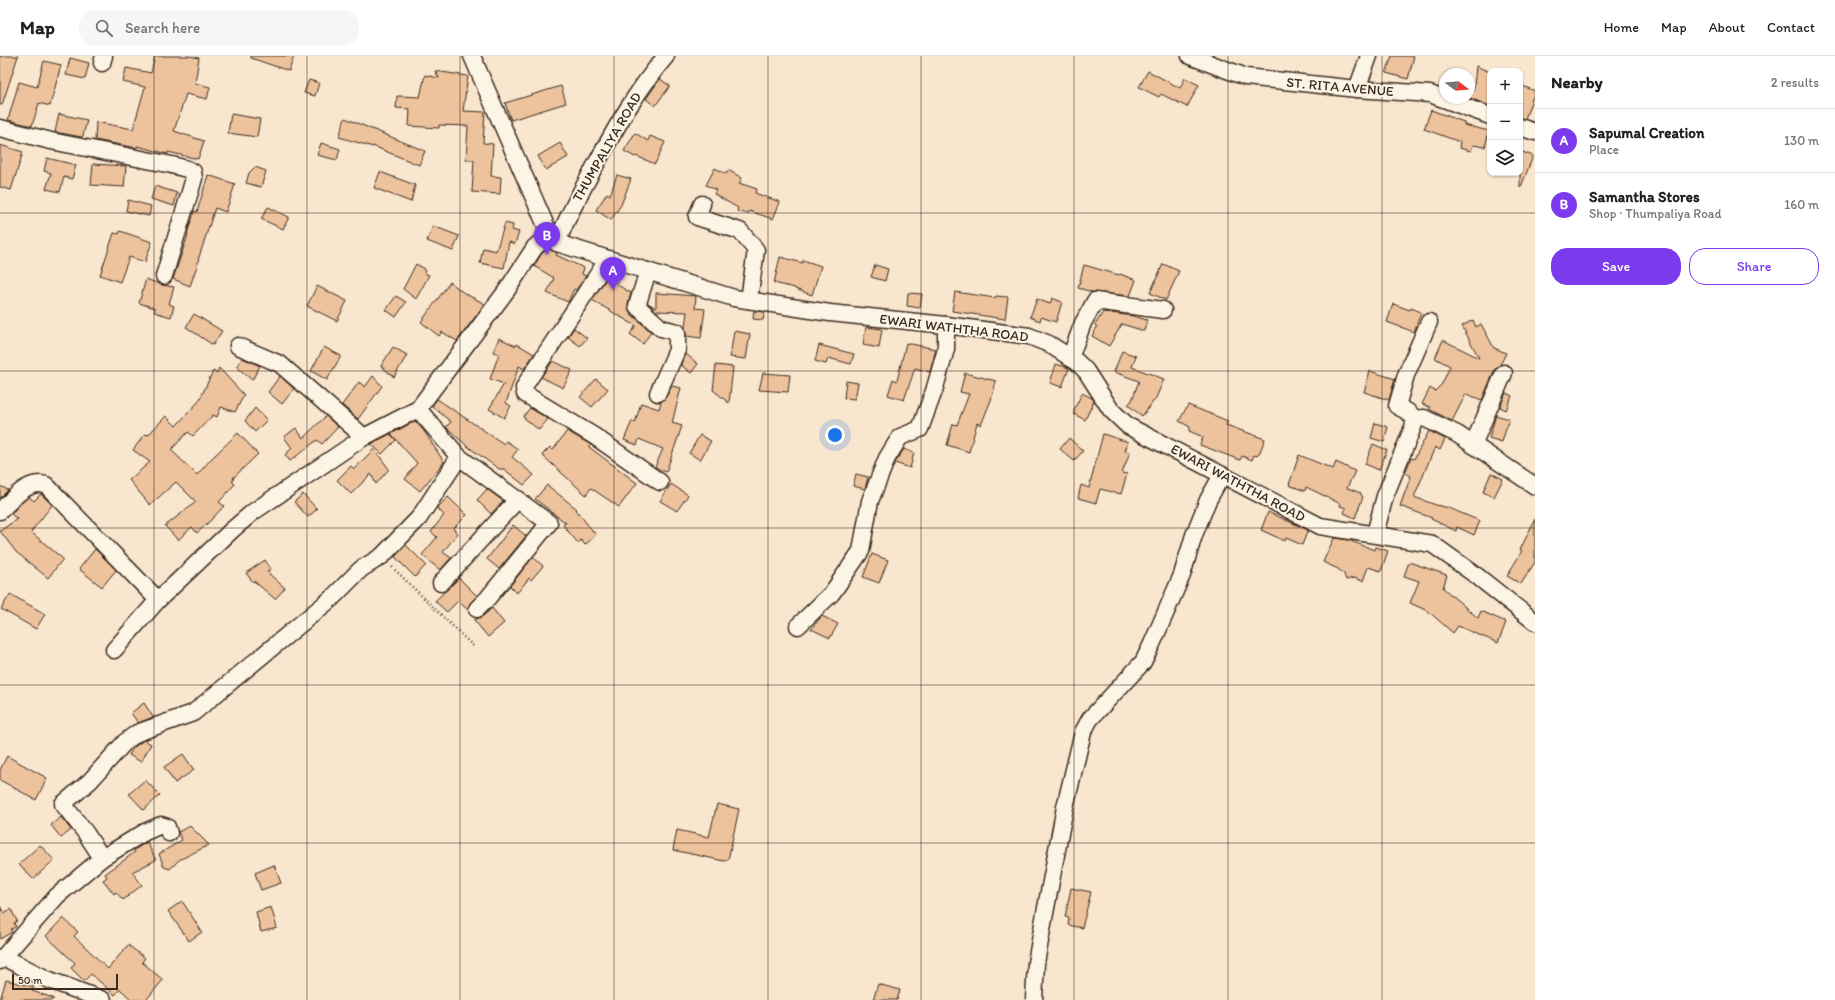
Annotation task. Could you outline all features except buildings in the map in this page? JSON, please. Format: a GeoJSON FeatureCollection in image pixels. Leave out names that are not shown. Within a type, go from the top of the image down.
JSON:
{"type":"FeatureCollection","features":[{"type":"Feature","properties":{"kind":"street"},"geometry":{"type":"LineString","coordinates":[[114,650],[158,600],[253,512],[364,438],[418,409],[507,290],[535,247],[554,239],[472,56]]}},
{"type":"Feature","properties":{"kind":"street","name":"THUMPALIYA ROAD"},"geometry":{"type":"LineString","coordinates":[[554,239],[622,117],[647,78],[666,56]]}},
{"type":"Feature","properties":{"kind":"street","name":"ST. RITA AVENUE"},"geometry":{"type":"LineString","coordinates":[[1190,56],[1246,77],[1357,89],[1430,94],[1487,115]]}},
{"type":"Feature","properties":{"kind":"street"},"geometry":{"type":"LineString","coordinates":[[1357,89],[1369,56]]}},
{"type":"Feature","properties":{"kind":"street"},"geometry":{"type":"LineString","coordinates":[[0,128],[51,141],[172,165],[188,169],[192,172],[194,178],[164,276]]}},
{"type":"Feature","properties":{"kind":"street"},"geometry":{"type":"LineString","coordinates":[[1523,128],[1535,132]]}},
{"type":"Feature","properties":{"kind":"street"},"geometry":{"type":"LineString","coordinates":[[702,204],[697,216],[740,231],[756,250],[749,300]]}},
{"type":"Feature","properties":{"kind":"street","name":"EWARI WATHTHA ROAD"},"geometry":{"type":"LineString","coordinates":[[554,239],[608,259],[734,298],[830,312],[1029,336],[1049,344],[1086,371],[1111,410],[1128,426],[1320,526],[1432,544],[1477,576],[1535,622]]}},
{"type":"Feature","properties":{"kind":"street"},"geometry":{"type":"LineString","coordinates":[[608,259],[527,382],[524,388],[525,394],[594,436],[660,482]]}},
{"type":"Feature","properties":{"kind":"street"},"geometry":{"type":"LineString","coordinates":[[648,271],[637,306],[661,328],[677,332],[677,350],[658,393]]}},
{"type":"Feature","properties":{"kind":"street"},"geometry":{"type":"LineString","coordinates":[[1070,358],[1084,323],[1095,301],[1163,310]]}},
{"type":"Feature","properties":{"kind":"street"},"geometry":{"type":"LineString","coordinates":[[1415,419],[1408,412],[1397,406],[1406,375],[1429,322]]}},
{"type":"Feature","properties":{"kind":"street"},"geometry":{"type":"LineString","coordinates":[[798,626],[832,593],[861,551],[870,501],[887,458],[900,437],[920,429],[934,391],[946,349],[946,325]]}},
{"type":"Feature","properties":{"kind":"street"},"geometry":{"type":"LineString","coordinates":[[238,346],[280,364],[364,438]]}},
{"type":"Feature","properties":{"kind":"street"},"geometry":{"type":"LineString","coordinates":[[1473,444],[1504,373]]}},
{"type":"Feature","properties":{"kind":"street"},"geometry":{"type":"LineString","coordinates":[[418,409],[458,457],[518,499],[549,523],[487,599],[477,609]]}},
{"type":"Feature","properties":{"kind":"street"},"geometry":{"type":"LineString","coordinates":[[1415,419],[1424,418],[1457,434],[1535,486]]}},
{"type":"Feature","properties":{"kind":"street"},"geometry":{"type":"LineString","coordinates":[[1375,534],[1385,496],[1415,419]]}},
{"type":"Feature","properties":{"kind":"street"},"geometry":{"type":"LineString","coordinates":[[102,858],[85,832],[63,804],[90,781],[125,742],[137,732],[193,713],[332,598],[361,569],[382,556],[419,518],[458,457]]}},
{"type":"Feature","properties":{"kind":"street"},"geometry":{"type":"LineString","coordinates":[[1034,1000],[1036,963],[1065,807],[1082,732],[1090,719],[1143,662],[1182,575],[1194,535],[1208,500],[1222,475]]}},
{"type":"Feature","properties":{"kind":"street"},"geometry":{"type":"LineString","coordinates":[[0,511],[30,485],[46,485],[158,600]]}},
{"type":"Feature","properties":{"kind":"street"},"geometry":{"type":"LineString","coordinates":[[441,583],[518,499]]}},
{"type":"Feature","properties":{"kind":"street"},"geometry":{"type":"LineString","coordinates":[[103,1000],[51,981],[2,959],[57,896],[102,858],[145,832],[161,825],[167,827],[169,833]]}},
{"type":"Feature","properties":{"kind":"path"},"geometry":{"type":"LineString","coordinates":[[382,556],[473,646]]}},
{"type":"Feature","properties":{"kind":"place","name":"Samantha Stores"},"geometry":{"type":"Point","coordinates":[547,255]}},
{"type":"Feature","properties":{"kind":"place","name":"Sapumal Creation"},"geometry":{"type":"Point","coordinates":[613,290]}}]}
